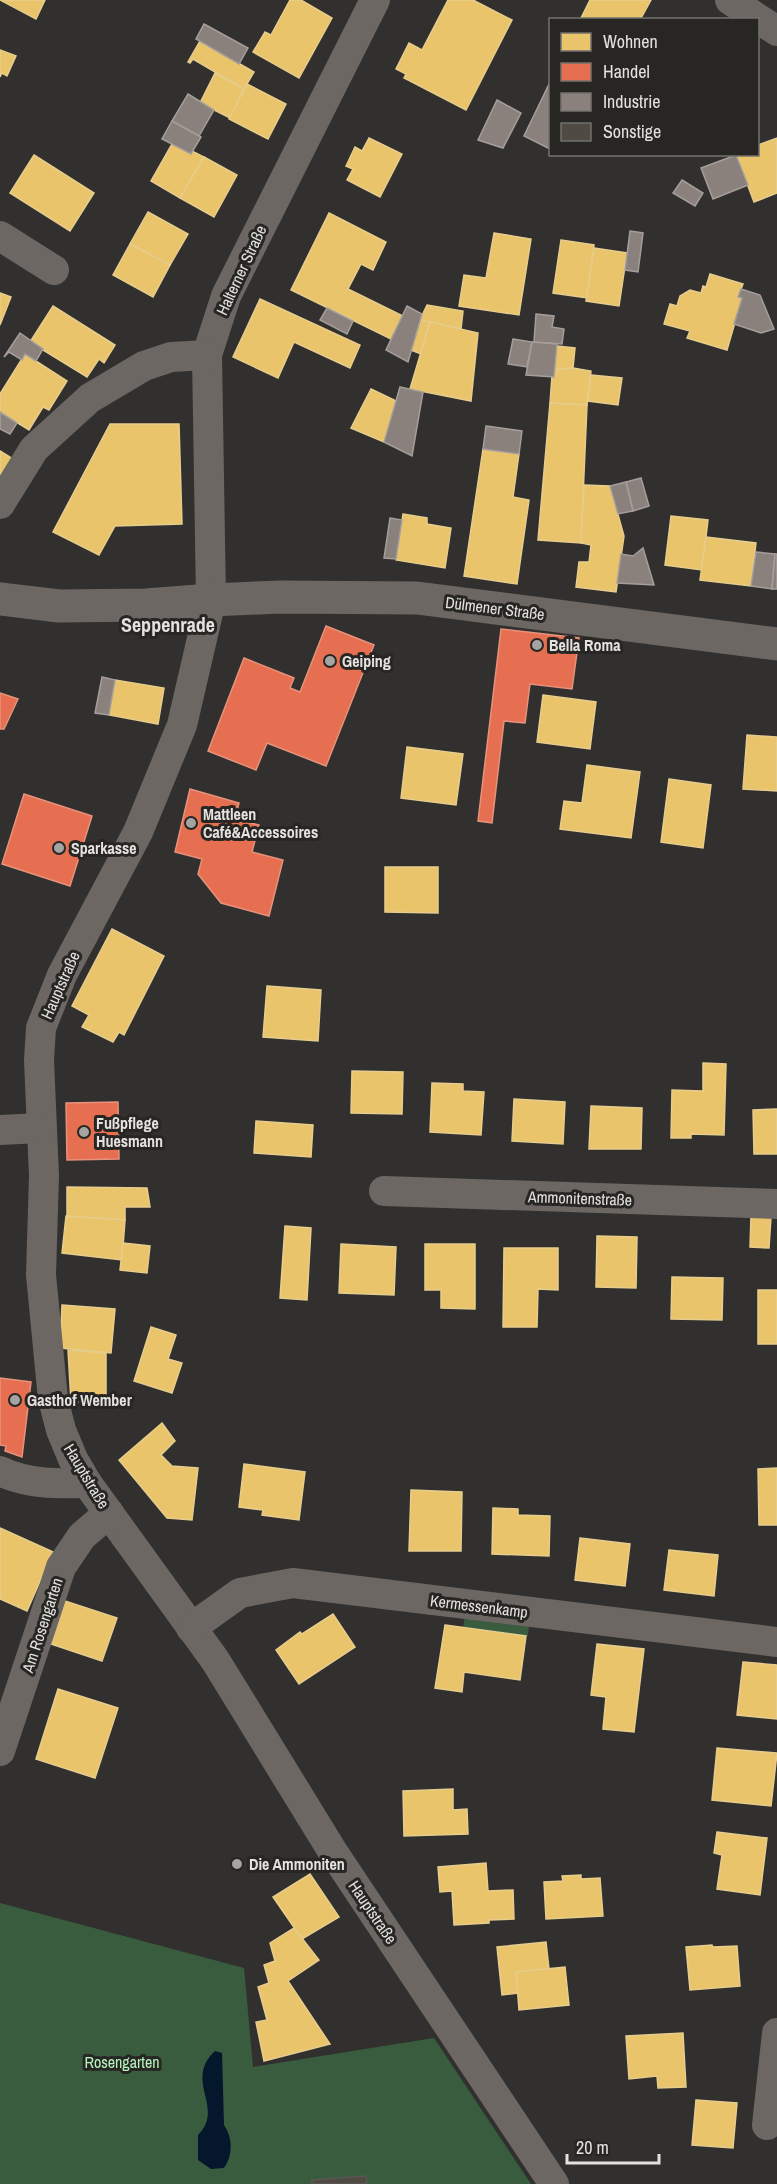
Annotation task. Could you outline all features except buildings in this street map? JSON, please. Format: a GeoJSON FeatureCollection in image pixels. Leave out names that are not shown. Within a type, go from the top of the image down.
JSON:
{"type":"FeatureCollection","features":[{"type":"Feature","properties":{"kind":"main road","name":"Dülmener Straße"},"geometry":{"type":"LineString","coordinates":[[0,599],[59,606],[146,605],[280,597],[417,598],[777,644]]}},
{"type":"Feature","properties":{"kind":"street","name":"Halterner Straße"},"geometry":{"type":"LineString","coordinates":[[211,600],[207,355],[226,296],[375,0]]}},
{"type":"Feature","properties":{"kind":"street"},"geometry":{"type":"LineString","coordinates":[[730,0],[757,18]]}},
{"type":"Feature","properties":{"kind":"street"},"geometry":{"type":"LineString","coordinates":[[759,19],[777,31]]}},
{"type":"Feature","properties":{"kind":"street"},"geometry":{"type":"LineString","coordinates":[[0,236],[54,270]]}},
{"type":"Feature","properties":{"kind":"street"},"geometry":{"type":"LineString","coordinates":[[0,504],[34,449],[90,398],[144,366],[171,357],[207,355]]}},
{"type":"Feature","properties":{"kind":"street","name":"Hauptstraße"},"geometry":{"type":"LineString","coordinates":[[211,600],[182,725],[138,832],[62,975],[41,1028],[40,1128],[44,1176],[41,1275],[52,1399],[65,1440],[87,1483],[215,1660],[333,1852],[554,2184]]}},
{"type":"Feature","properties":{"kind":"street"},"geometry":{"type":"LineString","coordinates":[[0,1130],[40,1128]]}},
{"type":"Feature","properties":{"kind":"street","name":"Ammonitenstraße"},"geometry":{"type":"LineString","coordinates":[[384,1191],[777,1204]]}},
{"type":"Feature","properties":{"kind":"street"},"geometry":{"type":"LineString","coordinates":[[0,1471],[8,1475],[50,1484],[87,1483]]}},
{"type":"Feature","properties":{"kind":"street","name":"Am Rosengarten"},"geometry":{"type":"LineString","coordinates":[[0,1750],[61,1567],[82,1536],[109,1513]]}},
{"type":"Feature","properties":{"kind":"street","name":"Kermessenkamp"},"geometry":{"type":"LineString","coordinates":[[191,1628],[240,1593],[293,1583],[777,1642]]}},
{"type":"Feature","properties":{"kind":"street"},"geometry":{"type":"LineString","coordinates":[[767,2125],[777,2033]]}},
{"type":"Feature","properties":{"kind":"green space"},"geometry":{"type":"Polygon","coordinates":[[[465,1616],[529,1624],[528,1636],[463,1627],[465,1616]]]}},
{"type":"Feature","properties":{"kind":"green space","name":"Rosengarten"},"geometry":{"type":"Polygon","coordinates":[[[0,1903],[244,1968],[253,2067],[434,2038],[531,2184],[0,2184],[0,1903]]]}},
{"type":"Feature","properties":{"kind":"water"},"geometry":{"type":"Polygon","coordinates":[[[215,2051],[222,2053],[224,2125],[231,2147],[224,2168],[211,2169],[198,2160],[198,2135],[208,2115],[203,2073],[206,2062],[215,2051]]]}},
{"type":"Feature","properties":{"kind":"place","name":"Bella Roma"},"geometry":{"type":"Point","coordinates":[537,645]}},
{"type":"Feature","properties":{"kind":"place","name":"Geiping"},"geometry":{"type":"Point","coordinates":[330,661]}},
{"type":"Feature","properties":{"kind":"place","name":"Mattleen Café&Accessoires"},"geometry":{"type":"Point","coordinates":[191,823]}},
{"type":"Feature","properties":{"kind":"place","name":"Sparkasse"},"geometry":{"type":"Point","coordinates":[59,848]}},
{"type":"Feature","properties":{"kind":"place","name":"Fußpflege Huesmann"},"geometry":{"type":"Point","coordinates":[84,1132]}},
{"type":"Feature","properties":{"kind":"place","name":"Gasthof Wember"},"geometry":{"type":"Point","coordinates":[15,1400]}},
{"type":"Feature","properties":{"kind":"place","name":"Die Ammoniten"},"geometry":{"type":"Point","coordinates":[237,1864]}},
{"type":"Feature","properties":{"kind":"district","name":"Seppenrade"},"geometry":{"type":"Point","coordinates":[168,624]}}]}
